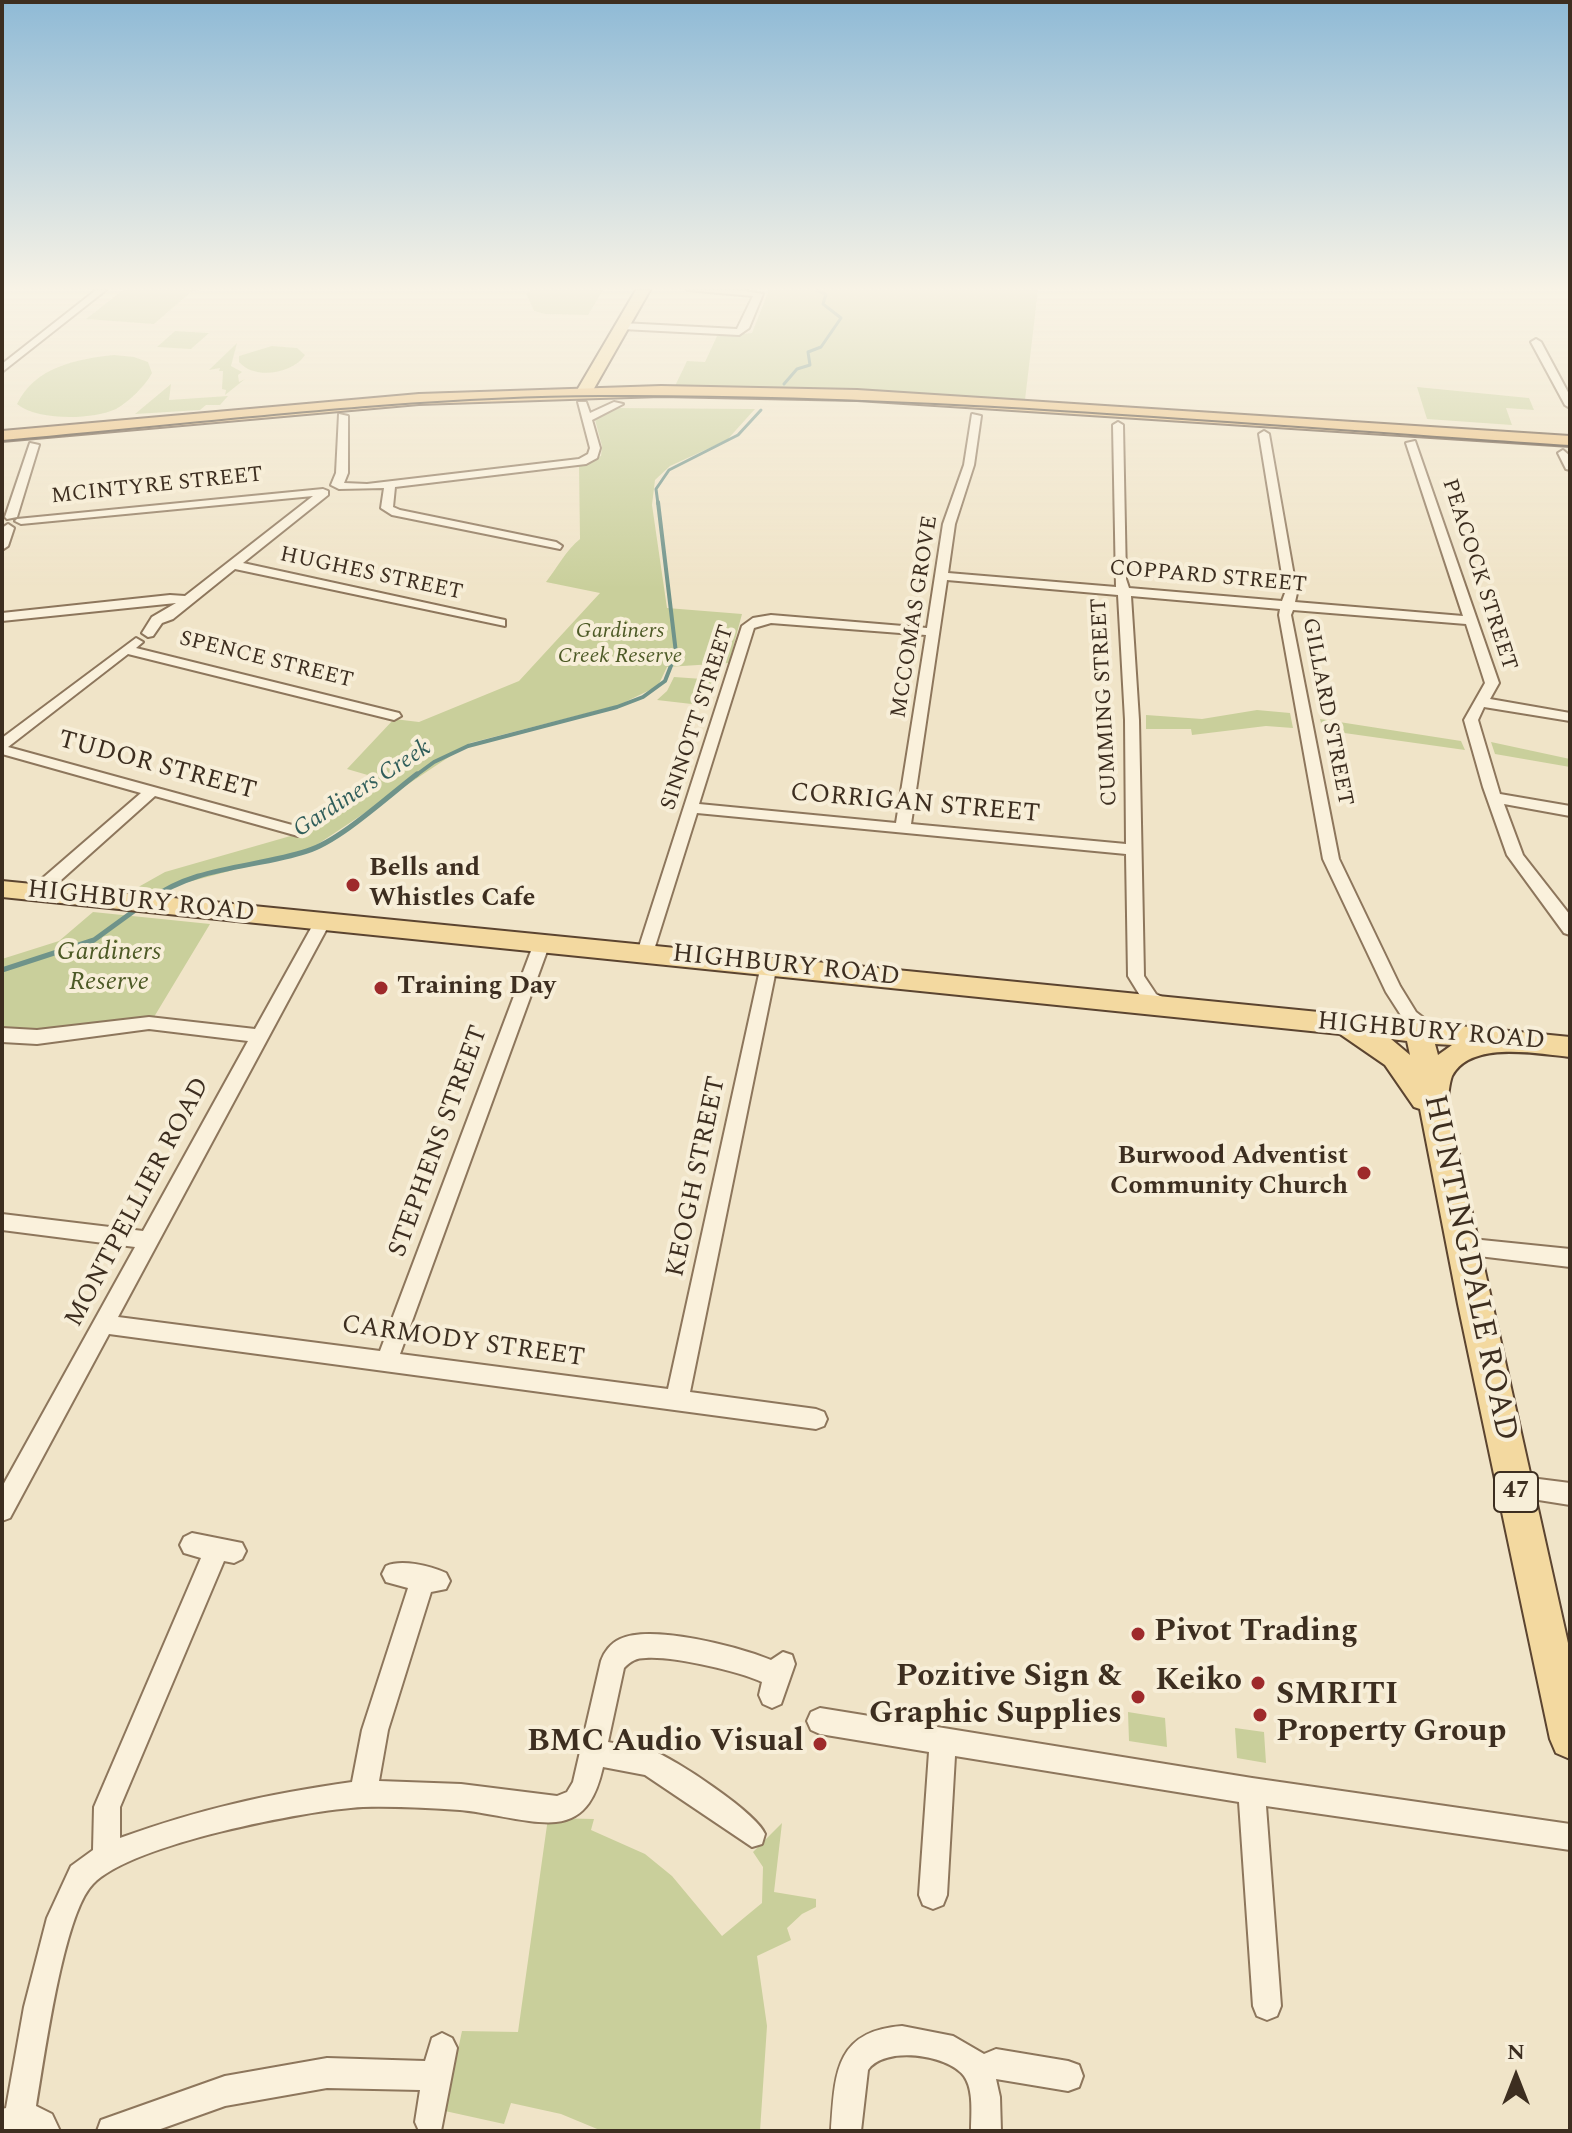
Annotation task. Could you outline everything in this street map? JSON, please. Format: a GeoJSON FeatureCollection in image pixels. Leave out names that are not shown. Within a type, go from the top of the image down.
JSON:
{"type":"FeatureCollection","features":[{"type":"Feature","properties":{"kind":"highway"},"geometry":{"type":"LineString","coordinates":[[2,437],[389,402],[824,393],[1035,413],[1568,453]]}},
{"type":"Feature","properties":{"kind":"highway"},"geometry":{"type":"LineString","coordinates":[[2,448],[343,416],[587,398]]}},
{"type":"Feature","properties":{"kind":"highway"},"geometry":{"type":"LineString","coordinates":[[613,398],[976,416],[1035,413],[1118,425],[1568,453]]}},
{"type":"Feature","properties":{"kind":"highway"},"geometry":{"type":"LineString","coordinates":[[2,437],[28,439],[34,445]]}},
{"type":"Feature","properties":{"kind":"main road"},"geometry":{"type":"LineString","coordinates":[[587,398],[591,390]]}},
{"type":"Feature","properties":{"kind":"main road"},"geometry":{"type":"LineString","coordinates":[[587,398],[593,390]]}},
{"type":"Feature","properties":{"kind":"main road"},"geometry":{"type":"LineString","coordinates":[[602,390],[613,398]]}},
{"type":"Feature","properties":{"kind":"main road","name":"HIGHBURY ROAD"},"geometry":{"type":"LineString","coordinates":[[2,889],[1570,1047]]}},
{"type":"Feature","properties":{"kind":"main road"},"geometry":{"type":"LineString","coordinates":[[1335,1024],[1381,1045],[1401,1061],[1414,1078],[1435,1121]]}},
{"type":"Feature","properties":{"kind":"main road","name":"HUNTINGDALE ROAD"},"geometry":{"type":"LineString","coordinates":[[1426,1033],[1435,1121],[1570,1739]]}},
{"type":"Feature","properties":{"kind":"main road","name":"47"},"geometry":{"type":"LineString","coordinates":[[1435,1121],[1436,1077],[1445,1064],[1460,1052],[1512,1041]]}},
{"type":"Feature","properties":{"kind":"street","name":"MCINTYRE STREET"},"geometry":{"type":"LineString","coordinates":[[9,522],[582,462],[593,456],[595,448],[587,398]]}},
{"type":"Feature","properties":{"kind":"street"},"geometry":{"type":"LineString","coordinates":[[2,748],[148,633],[165,623],[168,616],[331,489],[342,473],[343,416]]}},
{"type":"Feature","properties":{"kind":"street","name":"MCCOMAS GROVE"},"geometry":{"type":"LineString","coordinates":[[903,827],[949,524],[969,465],[976,416]]}},
{"type":"Feature","properties":{"kind":"street","name":"CUMMING STREET"},"geometry":{"type":"LineString","coordinates":[[1118,425],[1120,579],[1125,591],[1136,976]]}},
{"type":"Feature","properties":{"kind":"street","name":"GILLARD STREET"},"geometry":{"type":"LineString","coordinates":[[1264,434],[1291,593],[1285,615],[1331,859],[1392,988],[1410,1016],[1426,1033]]}},
{"type":"Feature","properties":{"kind":"street","name":"PEACOCK STREET"},"geometry":{"type":"LineString","coordinates":[[1411,443],[1492,683],[1473,711],[1471,723],[1495,798],[1515,854],[1570,928]]}},
{"type":"Feature","properties":{"kind":"street"},"geometry":{"type":"LineString","coordinates":[[2,546],[34,445]]}},
{"type":"Feature","properties":{"kind":"street"},"geometry":{"type":"LineString","coordinates":[[342,473],[351,483],[362,487]]}},
{"type":"Feature","properties":{"kind":"street"},"geometry":{"type":"LineString","coordinates":[[390,484],[387,508],[396,513],[556,546]]}},
{"type":"Feature","properties":{"kind":"street"},"geometry":{"type":"LineString","coordinates":[[298,493],[308,496],[309,504]]}},
{"type":"Feature","properties":{"kind":"street","name":"HUGHES STREET"},"geometry":{"type":"LineString","coordinates":[[234,565],[500,623]]}},
{"type":"Feature","properties":{"kind":"street","name":"COPPARD STREET"},"geometry":{"type":"LineString","coordinates":[[942,576],[1471,621]]}},
{"type":"Feature","properties":{"kind":"street"},"geometry":{"type":"LineString","coordinates":[[2,617],[170,599],[188,600]]}},
{"type":"Feature","properties":{"kind":"street","name":"SINNOTT STREET"},"geometry":{"type":"LineString","coordinates":[[645,953],[748,626],[771,619],[933,632]]}},
{"type":"Feature","properties":{"kind":"street","name":"SPENCE STREET"},"geometry":{"type":"LineString","coordinates":[[127,650],[394,716]]}},
{"type":"Feature","properties":{"kind":"street"},"geometry":{"type":"LineString","coordinates":[[1482,702],[1570,717]]}},
{"type":"Feature","properties":{"kind":"street","name":"TUDOR STREET"},"geometry":{"type":"LineString","coordinates":[[2,748],[298,831]]}},
{"type":"Feature","properties":{"kind":"street"},"geometry":{"type":"LineString","coordinates":[[36,893],[152,791]]}},
{"type":"Feature","properties":{"kind":"street"},"geometry":{"type":"LineString","coordinates":[[1495,798],[1570,811]]}},
{"type":"Feature","properties":{"kind":"street","name":"CORRIGAN STREET"},"geometry":{"type":"LineString","coordinates":[[692,808],[1134,850]]}},
{"type":"Feature","properties":{"kind":"street","name":"MONTPELLIER ROAD"},"geometry":{"type":"LineString","coordinates":[[2,1510],[323,921]]}},
{"type":"Feature","properties":{"kind":"street","name":"STEPHENS STREET"},"geometry":{"type":"LineString","coordinates":[[387,1360],[542,943]]}},
{"type":"Feature","properties":{"kind":"street","name":"KEOGH STREET"},"geometry":{"type":"LineString","coordinates":[[677,1400],[769,965]]}},
{"type":"Feature","properties":{"kind":"street"},"geometry":{"type":"LineString","coordinates":[[1105,1000],[1125,993],[1136,976],[1150,998],[1166,1006]]}},
{"type":"Feature","properties":{"kind":"street"},"geometry":{"type":"LineString","coordinates":[[1385,1029],[1397,1012],[1392,988]]}},
{"type":"Feature","properties":{"kind":"street"},"geometry":{"type":"LineString","coordinates":[[2,1035],[37,1037],[149,1023],[259,1036]]}},
{"type":"Feature","properties":{"kind":"street"},"geometry":{"type":"LineString","coordinates":[[2,1222],[147,1240]]}},
{"type":"Feature","properties":{"kind":"street"},"geometry":{"type":"LineString","coordinates":[[1462,1246],[1570,1258]]}},
{"type":"Feature","properties":{"kind":"street","name":"CARMODY STREET"},"geometry":{"type":"LineString","coordinates":[[102,1324],[816,1419]]}},
{"type":"Feature","properties":{"kind":"street"},"geometry":{"type":"LineString","coordinates":[[1515,1487],[1570,1494]]}},
{"type":"Feature","properties":{"kind":"street"},"geometry":{"type":"LineString","coordinates":[[106,1857],[107,1807],[214,1548]]}},
{"type":"Feature","properties":{"kind":"street"},"geometry":{"type":"LineString","coordinates":[[363,1794],[375,1730],[431,1580],[394,1574]]}},
{"type":"Feature","properties":{"kind":"street"},"geometry":{"type":"LineString","coordinates":[[22,2124],[38,2007],[61,1918],[81,1876],[106,1857],[186,1828],[271,1807],[363,1794],[461,1797],[557,1809],[576,1801],[585,1787],[613,1661],[625,1649],[647,1645],[741,1660],[777,1678]]}},
{"type":"Feature","properties":{"kind":"street"},"geometry":{"type":"LineString","coordinates":[[820,1721],[1252,1791],[1570,1837]]}},
{"type":"Feature","properties":{"kind":"street"},"geometry":{"type":"LineString","coordinates":[[933,1895],[943,1741]]}},
{"type":"Feature","properties":{"kind":"street"},"geometry":{"type":"LineString","coordinates":[[593,1752],[650,1763],[706,1798],[752,1834]]}},
{"type":"Feature","properties":{"kind":"street"},"geometry":{"type":"LineString","coordinates":[[1252,1791],[1267,2006]]}},
{"type":"Feature","properties":{"kind":"street"},"geometry":{"type":"LineString","coordinates":[[846,2131],[853,2071],[862,2053],[880,2041],[900,2039],[956,2051],[974,2064],[984,2083],[986,2131]]}},
{"type":"Feature","properties":{"kind":"street"},"geometry":{"type":"LineString","coordinates":[[112,2131],[225,2091],[327,2073],[439,2062],[430,2122]]}},
{"type":"Feature","properties":{"kind":"street"},"geometry":{"type":"LineString","coordinates":[[977,2071],[996,2064],[1068,2076]]}},
{"type":"Feature","properties":{"kind":"green space"},"geometry":{"type":"Polygon","coordinates":[[[140,390],[116,409],[80,417],[51,416],[26,410],[17,404],[25,391],[140,390]]]}},
{"type":"Feature","properties":{"kind":"green space"},"geometry":{"type":"Polygon","coordinates":[[[164,390],[170,390],[169,400],[228,396],[220,405],[206,405],[200,410],[135,414],[164,390]]]}},
{"type":"Feature","properties":{"kind":"green space"},"geometry":{"type":"Polygon","coordinates":[[[845,390],[1026,390],[1025,400],[845,390]]]}},
{"type":"Feature","properties":{"kind":"green space"},"geometry":{"type":"Polygon","coordinates":[[[1418,390],[1529,398],[1534,410],[1506,408],[1512,425],[1427,419],[1418,390]]]}},
{"type":"Feature","properties":{"kind":"green space","name":"Gardiners Creek Reserve"},"geometry":{"type":"Polygon","coordinates":[[[619,408],[755,409],[727,440],[670,466],[655,480],[652,505],[667,608],[742,614],[729,663],[667,667],[658,686],[619,705],[470,743],[309,850],[158,890],[133,890],[165,872],[325,823],[371,776],[347,769],[394,719],[419,722],[519,681],[600,593],[546,582],[580,539],[579,466],[601,456],[602,446],[594,416],[619,408]]]}},
{"type":"Feature","properties":{"kind":"green space"},"geometry":{"type":"Polygon","coordinates":[[[674,677],[717,680],[709,706],[657,700],[667,691],[674,677]]]}},
{"type":"Feature","properties":{"kind":"green space"},"geometry":{"type":"Polygon","coordinates":[[[1257,710],[1290,713],[1293,728],[1266,726],[1192,735],[1191,729],[1146,729],[1146,715],[1202,719],[1257,710]]]}},
{"type":"Feature","properties":{"kind":"green space"},"geometry":{"type":"Polygon","coordinates":[[[1320,719],[1461,741],[1465,750],[1323,730],[1320,719]]]}},
{"type":"Feature","properties":{"kind":"green space"},"geometry":{"type":"Polygon","coordinates":[[[1491,742],[1570,759],[1570,767],[1495,754],[1491,742]]]}},
{"type":"Feature","properties":{"kind":"green space","name":"Gardiners Reserve"},"geometry":{"type":"Polygon","coordinates":[[[93,912],[210,924],[154,1017],[50,1033],[2,1031],[2,959],[59,941],[93,912]]]}},
{"type":"Feature","properties":{"kind":"green space"},"geometry":{"type":"Polygon","coordinates":[[[1128,1712],[1165,1718],[1167,1747],[1129,1741],[1128,1712]]]}},
{"type":"Feature","properties":{"kind":"green space"},"geometry":{"type":"Polygon","coordinates":[[[1235,1728],[1264,1732],[1266,1763],[1237,1758],[1235,1728]]]}},
{"type":"Feature","properties":{"kind":"green space"},"geometry":{"type":"Polygon","coordinates":[[[548,1818],[594,1819],[591,1830],[645,1854],[672,1876],[722,1936],[762,1903],[763,1867],[753,1852],[782,1823],[774,1892],[816,1899],[816,1907],[802,1914],[787,1928],[791,1940],[757,1956],[767,2026],[760,2131],[602,2131],[561,2114],[511,2103],[504,2124],[445,2111],[462,2031],[518,2032],[548,1818]]]}},
{"type":"Feature","properties":{"kind":"waterway","name":"Gardiners Creek"},"geometry":{"type":"LineString","coordinates":[[658,504],[656,489],[669,470],[738,435],[761,410]]}},
{"type":"Feature","properties":{"kind":"waterway","name":"Gardiners Creek"},"geometry":{"type":"LineString","coordinates":[[415,776],[434,762],[468,746],[617,707],[643,697],[665,681],[676,653],[658,502]]}},
{"type":"Feature","properties":{"kind":"waterway","name":"Gardiners Creek"},"geometry":{"type":"LineString","coordinates":[[150,900],[186,880],[287,857],[320,846],[349,828],[417,774]]}},
{"type":"Feature","properties":{"kind":"waterway","name":"Gardiners Creek"},"geometry":{"type":"LineString","coordinates":[[2,970],[94,940],[138,908]]}},
{"type":"Feature","properties":{"kind":"tram line"},"geometry":{"type":"LineString","coordinates":[[2,441],[376,406],[600,396],[964,405],[1570,446]]}},
{"type":"Feature","properties":{"kind":"place","name":"Bells and Whistles Cafe"},"geometry":{"type":"Point","coordinates":[353,885]}},
{"type":"Feature","properties":{"kind":"place","name":"Training Day"},"geometry":{"type":"Point","coordinates":[381,988]}},
{"type":"Feature","properties":{"kind":"place","name":"Burwood Adventist Community Church"},"geometry":{"type":"Point","coordinates":[1364,1173]}},
{"type":"Feature","properties":{"kind":"place","name":"Pivot Trading"},"geometry":{"type":"Point","coordinates":[1138,1634]}},
{"type":"Feature","properties":{"kind":"place","name":"Keiko"},"geometry":{"type":"Point","coordinates":[1258,1683]}},
{"type":"Feature","properties":{"kind":"place","name":"Pozitive Sign & Graphic Supplies"},"geometry":{"type":"Point","coordinates":[1138,1697]}},
{"type":"Feature","properties":{"kind":"place","name":"SMRITI Property Group"},"geometry":{"type":"Point","coordinates":[1260,1715]}},
{"type":"Feature","properties":{"kind":"place","name":"BMC Audio Visual"},"geometry":{"type":"Point","coordinates":[820,1744]}}]}
